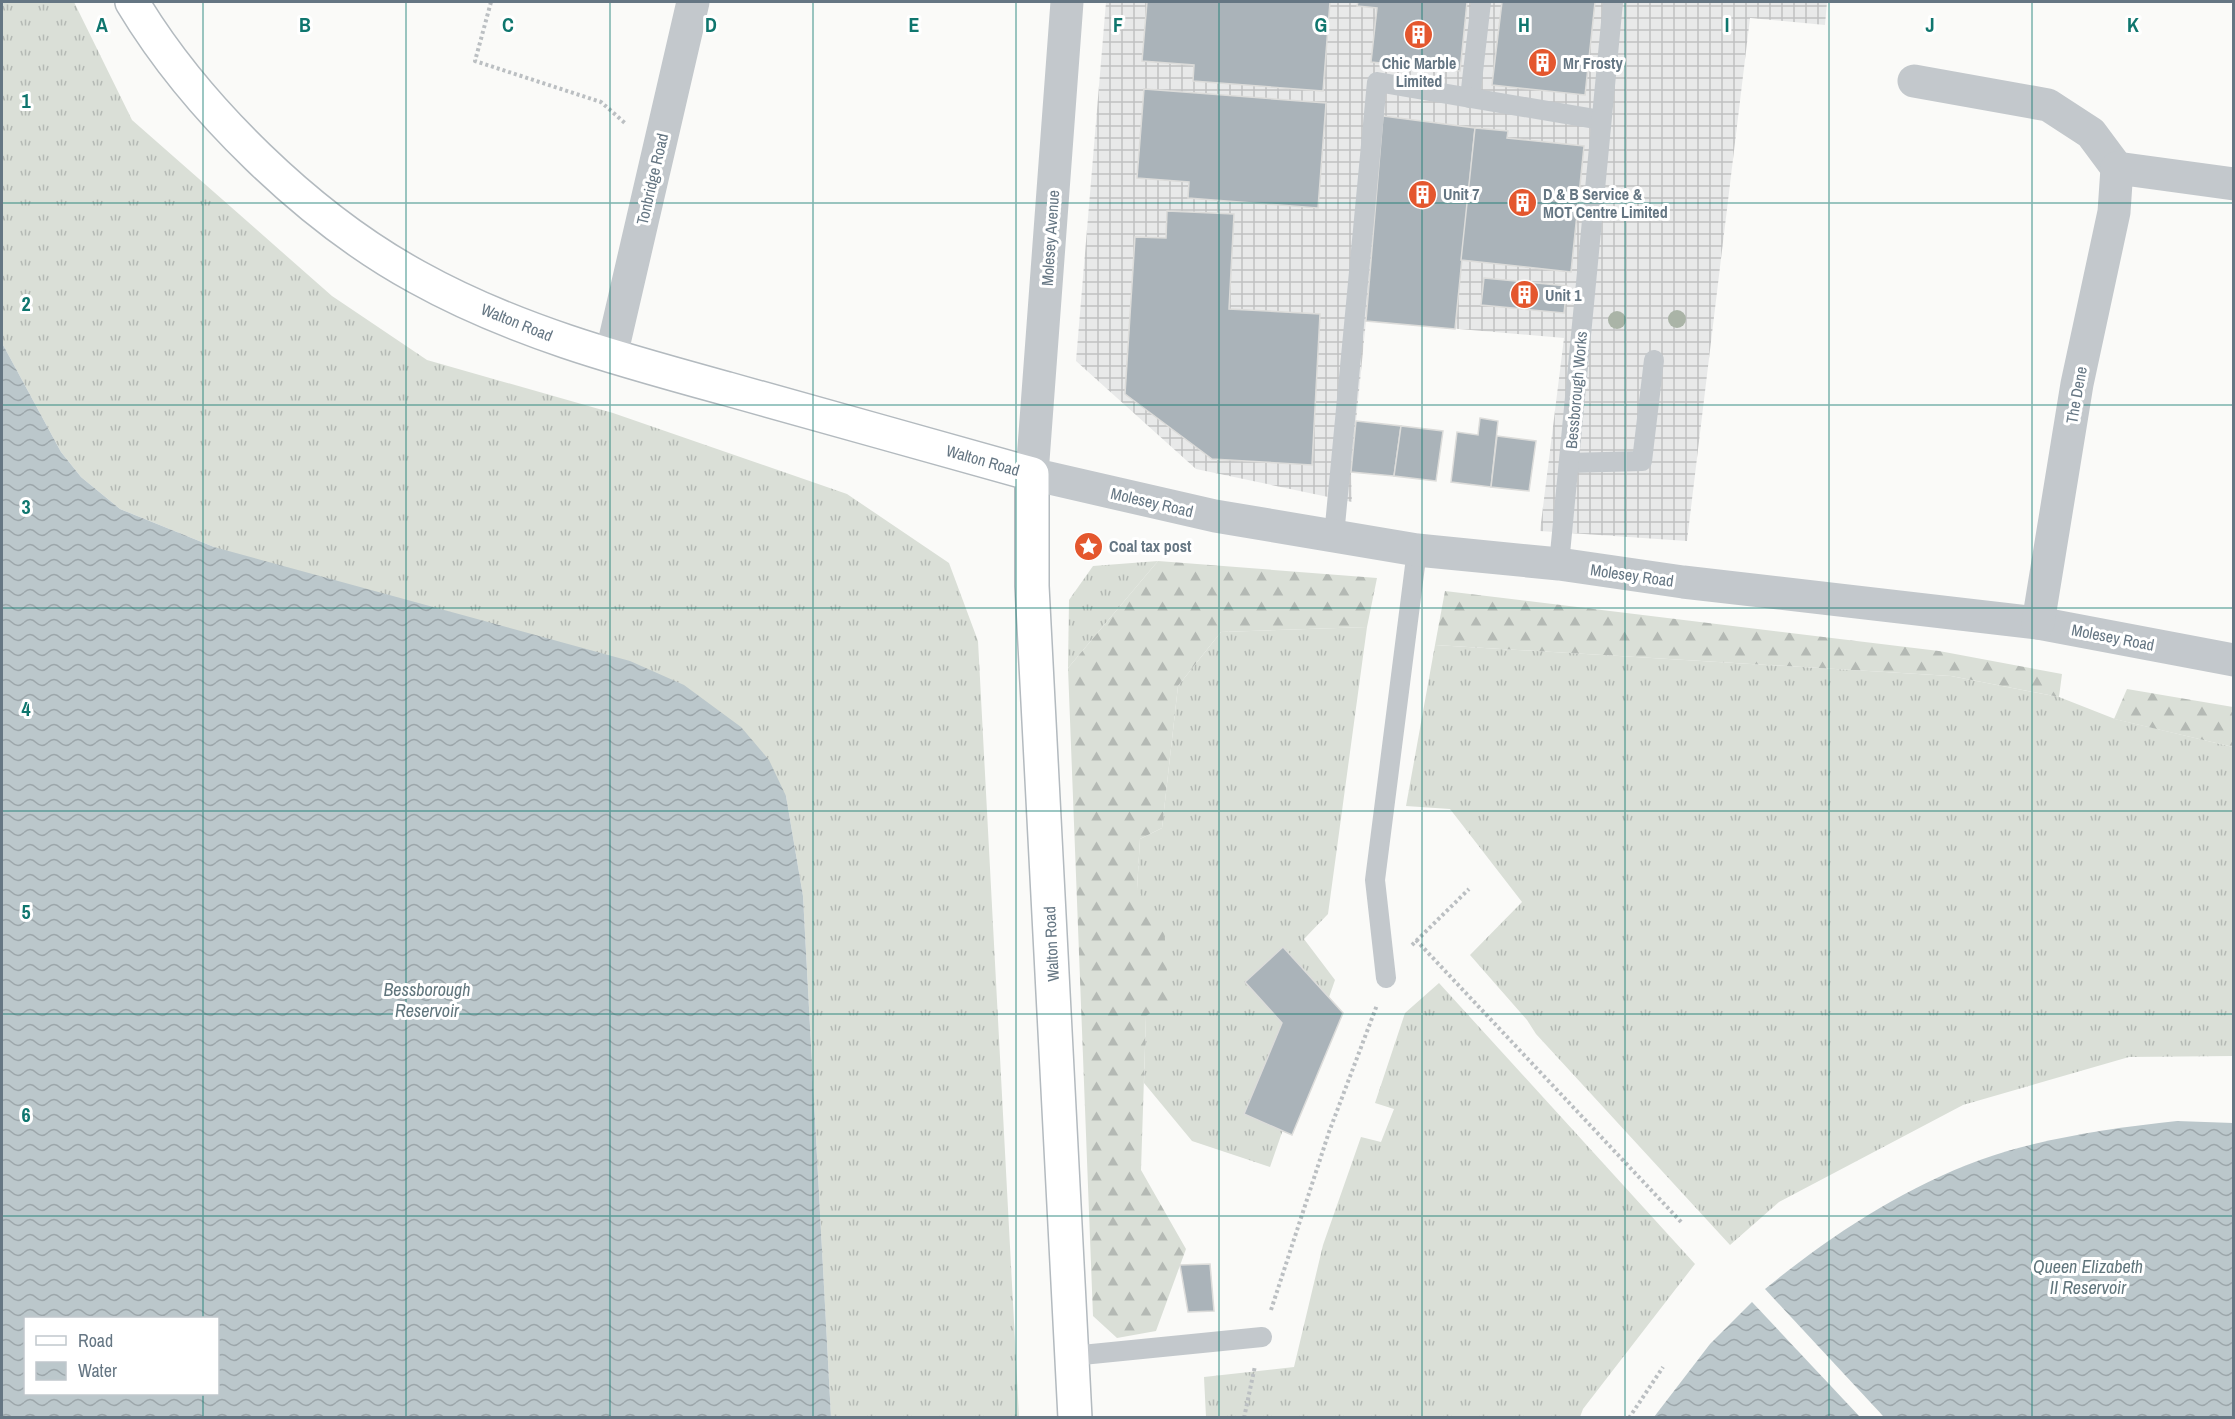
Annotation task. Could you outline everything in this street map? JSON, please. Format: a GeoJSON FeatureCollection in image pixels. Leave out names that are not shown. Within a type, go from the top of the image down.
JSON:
{"type":"FeatureCollection","features":[{"type":"Feature","properties":{"kind":"main road","name":"Walton Road"},"geometry":{"type":"LineString","coordinates":[[132,2],[184,78],[227,126],[279,176],[331,219],[416,277],[507,320],[611,356],[1032,474],[1032,586],[1075,1418]]}},
{"type":"Feature","properties":{"kind":"street","name":"Tonbridge Road"},"geometry":{"type":"LineString","coordinates":[[611,356],[693,2]]}},
{"type":"Feature","properties":{"kind":"street","name":"Molesey Avenue"},"geometry":{"type":"LineString","coordinates":[[1032,474],[1067,2]]}},
{"type":"Feature","properties":{"kind":"street"},"geometry":{"type":"LineString","coordinates":[[1914,81],[2048,105],[2091,133],[2117,168],[2234,184]]}},
{"type":"Feature","properties":{"kind":"street","name":"The Dene"},"geometry":{"type":"LineString","coordinates":[[2038,623],[2077,384],[2114,212],[2117,168]]}},
{"type":"Feature","properties":{"kind":"street","name":"Molesey Road"},"geometry":{"type":"LineString","coordinates":[[1032,474],[1215,516],[1417,550],[1559,564],[1683,582],[2038,623],[2234,660]]}},
{"type":"Feature","properties":{"kind":"lane"},"geometry":{"type":"LineString","coordinates":[[1470,98],[1481,2]]}},
{"type":"Feature","properties":{"kind":"lane","name":"Bessborough Works"},"geometry":{"type":"LineString","coordinates":[[1559,564],[1613,2]]}},
{"type":"Feature","properties":{"kind":"lane"},"geometry":{"type":"LineString","coordinates":[[1334,537],[1377,82],[1601,120]]}},
{"type":"Feature","properties":{"kind":"lane"},"geometry":{"type":"LineString","coordinates":[[1569,463],[1642,460],[1654,360]]}},
{"type":"Feature","properties":{"kind":"lane"},"geometry":{"type":"LineString","coordinates":[[1386,978],[1375,880],[1417,550]]}},
{"type":"Feature","properties":{"kind":"lane"},"geometry":{"type":"LineString","coordinates":[[1072,1356],[1262,1337]]}},
{"type":"Feature","properties":{"kind":"path"},"geometry":{"type":"LineString","coordinates":[[491,2],[475,61],[601,102],[658,152]]}},
{"type":"Feature","properties":{"kind":"path"},"geometry":{"type":"LineString","coordinates":[[1244,1418],[1262,1337],[1329,1132],[1386,978],[1416,940],[1469,889]]}},
{"type":"Feature","properties":{"kind":"path"},"geometry":{"type":"LineString","coordinates":[[1416,940],[1683,1224]]}},
{"type":"Feature","properties":{"kind":"path"},"geometry":{"type":"LineString","coordinates":[[1629,1418],[1663,1367]]}},
{"type":"Feature","properties":{"kind":"shaded area"},"geometry":{"type":"Polygon","coordinates":[[[1106,2],[1827,2],[1825,25],[1750,18],[1687,541],[1540,531],[1564,338],[1366,321],[1351,472],[1352,502],[1196,469],[1076,361],[1106,2]]]}},
{"type":"Feature","properties":{"kind":"green space"},"geometry":{"type":"Polygon","coordinates":[[[2,2],[74,2],[132,120],[332,296],[427,360],[613,413],[847,494],[949,563],[978,641],[1019,1417],[831,1417],[803,896],[786,796],[214,547],[120,509],[81,477],[61,452],[2,343],[2,2]]]}},
{"type":"Feature","properties":{"kind":"green space"},"geometry":{"type":"Polygon","coordinates":[[[1158,561],[1068,668],[1069,600],[1093,566],[1158,561]]]}},
{"type":"Feature","properties":{"kind":"green space"},"geometry":{"type":"Polygon","coordinates":[[[1158,561],[1377,578],[1367,627],[1221,632],[1178,686],[1162,828],[1140,839],[1137,889],[1164,925],[1169,1001],[1146,1016],[1141,1170],[1186,1249],[1156,1331],[1117,1338],[1093,1316],[1068,668],[1158,561]]]}},
{"type":"Feature","properties":{"kind":"green space"},"geometry":{"type":"Polygon","coordinates":[[[1445,591],[1939,651],[2062,674],[2059,697],[1951,676],[1435,645],[1445,591]]]}},
{"type":"Feature","properties":{"kind":"green space"},"geometry":{"type":"Polygon","coordinates":[[[1367,627],[1328,914],[1304,939],[1335,980],[1270,1167],[1192,1141],[1144,1083],[1146,1016],[1137,889],[1140,839],[1162,828],[1178,686],[1221,632],[1367,627]]]}},
{"type":"Feature","properties":{"kind":"green space"},"geometry":{"type":"Polygon","coordinates":[[[1435,645],[1951,676],[2059,697],[2115,719],[2233,747],[2233,1056],[2129,1057],[1963,1105],[1779,1202],[1730,1245],[1536,1034],[1527,1020],[1470,955],[1522,902],[1450,809],[1406,806],[1435,645]]]}},
{"type":"Feature","properties":{"kind":"green space"},"geometry":{"type":"Polygon","coordinates":[[[2127,689],[2233,707],[2233,747],[2114,719],[2127,689]]]}},
{"type":"Feature","properties":{"kind":"green space"},"geometry":{"type":"Polygon","coordinates":[[[1439,983],[1695,1264],[1583,1409],[1580,1417],[1206,1417],[1204,1377],[1294,1367],[1323,1245],[1361,1137],[1381,1142],[1394,1109],[1375,1103],[1405,1013],[1439,983]]]}},
{"type":"Feature","properties":{"kind":"water","name":"Bessborough Reservoir"},"geometry":{"type":"Polygon","coordinates":[[[2,343],[61,452],[81,477],[120,509],[214,547],[630,661],[684,685],[741,727],[769,760],[786,796],[803,896],[831,1417],[2,1417],[2,343]]]}},
{"type":"Feature","properties":{"kind":"water","name":"Queen Elizabeth II Reservoir"},"geometry":{"type":"Polygon","coordinates":[[[2177,1121],[2233,1123],[2233,1417],[1884,1417],[1765,1289],[1815,1251],[1867,1216],[1922,1185],[1980,1160],[2052,1140],[2177,1121]]]}},
{"type":"Feature","properties":{"kind":"water"},"geometry":{"type":"Polygon","coordinates":[[[1752,1302],[1860,1417],[1654,1417],[1710,1344],[1752,1302]]]}},
{"type":"Feature","properties":{"kind":"building"},"geometry":{"type":"Polygon","coordinates":[[[1147,2],[1330,2],[1323,91],[1193,81],[1194,65],[1142,61],[1147,2]]]}},
{"type":"Feature","properties":{"kind":"building","name":"Chic Marble Limited"},"geometry":{"type":"Polygon","coordinates":[[[1358,2],[1467,2],[1460,71],[1371,62],[1377,8],[1357,6],[1358,2]]]}},
{"type":"Feature","properties":{"kind":"building","name":"Mr Frosty"},"geometry":{"type":"Polygon","coordinates":[[[1502,2],[1595,2],[1585,95],[1492,85],[1502,2]]]}},
{"type":"Feature","properties":{"kind":"building"},"geometry":{"type":"Polygon","coordinates":[[[1144,89],[1326,103],[1318,208],[1188,198],[1189,182],[1137,178],[1144,89]]]}},
{"type":"Feature","properties":{"kind":"building","name":"Unit 7"},"geometry":{"type":"Polygon","coordinates":[[[1383,116],[1475,128],[1455,329],[1366,321],[1383,116]]]}},
{"type":"Feature","properties":{"kind":"building","name":"D & B Service & MOT Centre Limited"},"geometry":{"type":"Polygon","coordinates":[[[1475,128],[1508,131],[1507,138],[1584,146],[1571,272],[1461,260],[1475,128]]]}},
{"type":"Feature","properties":{"kind":"building"},"geometry":{"type":"Polygon","coordinates":[[[1167,211],[1234,214],[1229,309],[1320,314],[1312,465],[1212,459],[1125,394],[1135,237],[1166,238],[1167,211]]]}},
{"type":"Feature","properties":{"kind":"building","name":"Unit 1"},"geometry":{"type":"Polygon","coordinates":[[[1484,278],[1567,286],[1564,313],[1481,305],[1484,278]]]}},
{"type":"Feature","properties":{"kind":"building"},"geometry":{"type":"Polygon","coordinates":[[[1480,418],[1498,421],[1491,487],[1451,482],[1457,432],[1478,435],[1480,418]]]}},
{"type":"Feature","properties":{"kind":"building"},"geometry":{"type":"Polygon","coordinates":[[[1356,421],[1401,426],[1394,476],[1351,472],[1356,421]]]}},
{"type":"Feature","properties":{"kind":"building"},"geometry":{"type":"Polygon","coordinates":[[[1401,426],[1443,431],[1436,481],[1394,476],[1401,426]]]}},
{"type":"Feature","properties":{"kind":"building"},"geometry":{"type":"Polygon","coordinates":[[[1497,436],[1536,441],[1529,491],[1491,487],[1497,436]]]}},
{"type":"Feature","properties":{"kind":"building"},"geometry":{"type":"Polygon","coordinates":[[[1283,947],[1343,1013],[1292,1135],[1244,1114],[1282,1023],[1245,982],[1283,947]]]}},
{"type":"Feature","properties":{"kind":"building"},"geometry":{"type":"Polygon","coordinates":[[[1210,1264],[1214,1311],[1188,1312],[1180,1265],[1210,1264]]]}},
{"type":"Feature","properties":{"kind":"place","name":"Chic Marble Limited"},"geometry":{"type":"Point","coordinates":[1419,35]}},
{"type":"Feature","properties":{"kind":"place","name":"Mr Frosty"},"geometry":{"type":"Point","coordinates":[1542,63]}},
{"type":"Feature","properties":{"kind":"place","name":"Unit 7"},"geometry":{"type":"Point","coordinates":[1422,194]}},
{"type":"Feature","properties":{"kind":"place","name":"D & B Service & MOT Centre Limited"},"geometry":{"type":"Point","coordinates":[1522,203]}},
{"type":"Feature","properties":{"kind":"place","name":"Unit 1"},"geometry":{"type":"Point","coordinates":[1524,295]}},
{"type":"Feature","properties":{"kind":"place","name":"Coal tax post"},"geometry":{"type":"Point","coordinates":[1088,546]}}]}
